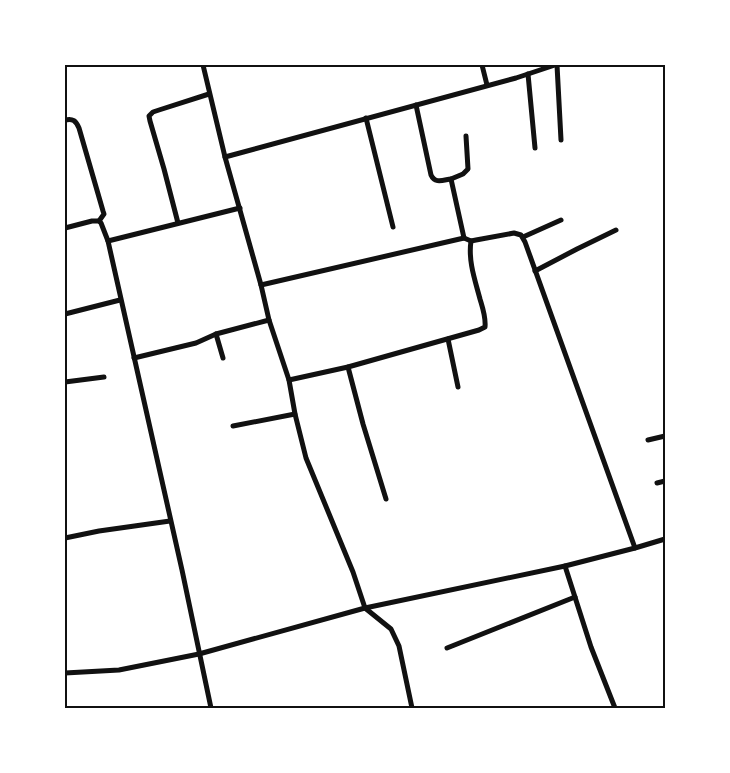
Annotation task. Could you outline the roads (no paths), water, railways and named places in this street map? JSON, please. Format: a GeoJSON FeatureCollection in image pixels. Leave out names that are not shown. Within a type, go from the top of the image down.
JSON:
{"type":"FeatureCollection","features":[{"type":"Feature","properties":{"kind":"street"},"geometry":{"type":"LineString","coordinates":[[202,65],[225,157],[262,284],[269,320],[289,380],[306,458],[366,608],[387,625],[394,634],[402,658],[412,708]]}},
{"type":"Feature","properties":{"kind":"street"},"geometry":{"type":"LineString","coordinates":[[482,65],[487,85]]}},
{"type":"Feature","properties":{"kind":"street"},"geometry":{"type":"LineString","coordinates":[[225,157],[556,65],[561,140]]}},
{"type":"Feature","properties":{"kind":"street"},"geometry":{"type":"LineString","coordinates":[[528,74],[535,148]]}},
{"type":"Feature","properties":{"kind":"street"},"geometry":{"type":"LineString","coordinates":[[178,223],[150,116],[153,112],[209,94]]}},
{"type":"Feature","properties":{"kind":"street"},"geometry":{"type":"LineString","coordinates":[[416,105],[433,180],[451,179],[466,172],[468,168],[466,136]]}},
{"type":"Feature","properties":{"kind":"street"},"geometry":{"type":"LineString","coordinates":[[366,118],[393,226]]}},
{"type":"Feature","properties":{"kind":"street"},"geometry":{"type":"LineString","coordinates":[[65,120],[76,121],[79,128],[104,214],[99,220],[65,228]]}},
{"type":"Feature","properties":{"kind":"street"},"geometry":{"type":"LineString","coordinates":[[451,179],[464,238]]}},
{"type":"Feature","properties":{"kind":"street"},"geometry":{"type":"LineString","coordinates":[[108,241],[240,208]]}},
{"type":"Feature","properties":{"kind":"street"},"geometry":{"type":"LineString","coordinates":[[99,220],[108,241],[211,708]]}},
{"type":"Feature","properties":{"kind":"street"},"geometry":{"type":"LineString","coordinates":[[523,237],[561,220]]}},
{"type":"Feature","properties":{"kind":"street"},"geometry":{"type":"LineString","coordinates":[[536,271],[616,230]]}},
{"type":"Feature","properties":{"kind":"street"},"geometry":{"type":"LineString","coordinates":[[262,284],[464,238],[471,240],[518,233],[523,237],[536,271],[635,548]]}},
{"type":"Feature","properties":{"kind":"street"},"geometry":{"type":"LineString","coordinates":[[289,380],[348,367],[484,327],[485,316],[471,262],[471,240]]}},
{"type":"Feature","properties":{"kind":"street"},"geometry":{"type":"LineString","coordinates":[[65,314],[120,300]]}},
{"type":"Feature","properties":{"kind":"street"},"geometry":{"type":"LineString","coordinates":[[134,358],[196,343],[216,334],[269,320]]}},
{"type":"Feature","properties":{"kind":"street"},"geometry":{"type":"LineString","coordinates":[[216,334],[224,358]]}},
{"type":"Feature","properties":{"kind":"street"},"geometry":{"type":"LineString","coordinates":[[448,339],[458,387]]}},
{"type":"Feature","properties":{"kind":"street"},"geometry":{"type":"LineString","coordinates":[[348,367],[386,499]]}},
{"type":"Feature","properties":{"kind":"street"},"geometry":{"type":"LineString","coordinates":[[65,382],[104,377]]}},
{"type":"Feature","properties":{"kind":"street"},"geometry":{"type":"LineString","coordinates":[[233,426],[295,414]]}},
{"type":"Feature","properties":{"kind":"street"},"geometry":{"type":"LineString","coordinates":[[648,440],[665,436]]}},
{"type":"Feature","properties":{"kind":"street"},"geometry":{"type":"LineString","coordinates":[[657,483],[665,481]]}},
{"type":"Feature","properties":{"kind":"street"},"geometry":{"type":"LineString","coordinates":[[65,538],[170,520]]}},
{"type":"Feature","properties":{"kind":"street"},"geometry":{"type":"LineString","coordinates":[[65,673],[119,670],[199,654],[366,608],[565,566],[665,539]]}},
{"type":"Feature","properties":{"kind":"street"},"geometry":{"type":"LineString","coordinates":[[565,566],[591,647],[615,708]]}},
{"type":"Feature","properties":{"kind":"street"},"geometry":{"type":"LineString","coordinates":[[447,648],[575,597]]}}]}
